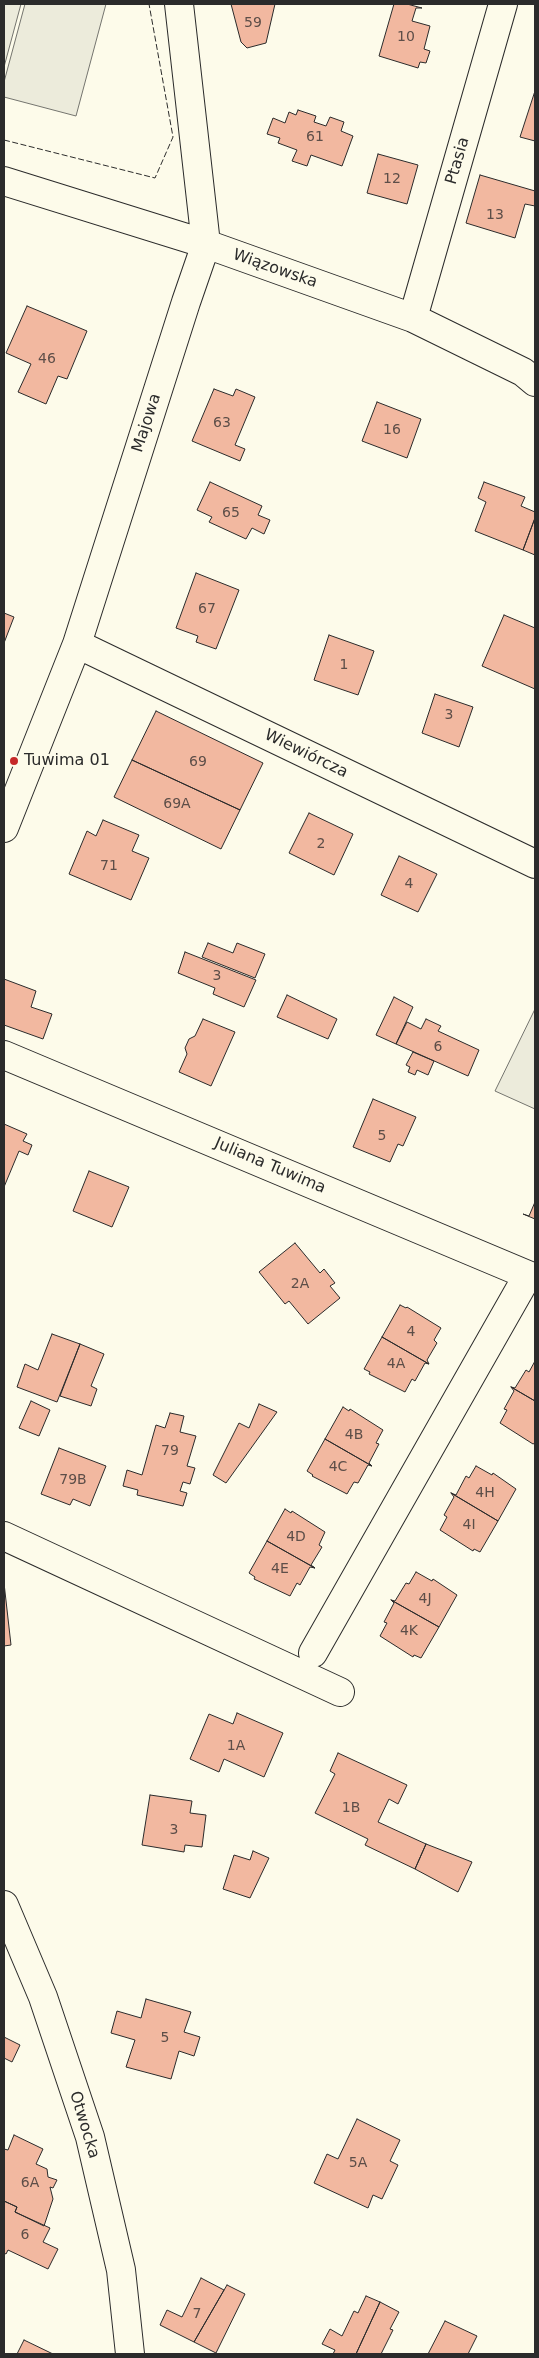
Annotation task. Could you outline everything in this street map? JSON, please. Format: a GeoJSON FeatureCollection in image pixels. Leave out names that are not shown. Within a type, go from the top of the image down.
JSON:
{"type":"FeatureCollection","features":[{"type":"Feature","properties":{"kind":"street","name":"Majowa"},"geometry":{"type":"LineString","coordinates":[[4,828],[77,644],[206,244],[179,4]]}},
{"type":"Feature","properties":{"kind":"street","name":"Ptasia"},"geometry":{"type":"LineString","coordinates":[[413,318],[503,4]]}},
{"type":"Feature","properties":{"kind":"street","name":"Wiązowska"},"geometry":{"type":"LineString","coordinates":[[4,181],[206,244],[413,318],[531,374]]}},
{"type":"Feature","properties":{"kind":"street","name":"Wiewiórcza"},"geometry":{"type":"LineString","coordinates":[[77,644],[535,864]]}},
{"type":"Feature","properties":{"kind":"street","name":"Juliana Tuwima"},"geometry":{"type":"LineString","coordinates":[[4,1055],[532,1277]]}},
{"type":"Feature","properties":{"kind":"street"},"geometry":{"type":"LineString","coordinates":[[313,1653],[532,1277]]}},
{"type":"Feature","properties":{"kind":"street"},"geometry":{"type":"LineString","coordinates":[[4,1536],[340,1692]]}},
{"type":"Feature","properties":{"kind":"street","name":"Otwocka"},"geometry":{"type":"LineString","coordinates":[[4,1905],[43,1997],[90,2137],[121,2270],[130,2354]]}},
{"type":"Feature","properties":{"kind":"shaded area"},"geometry":{"type":"Polygon","coordinates":[[[4,4],[21,4],[4,67],[4,4]]]}},
{"type":"Feature","properties":{"kind":"shaded area"},"geometry":{"type":"Polygon","coordinates":[[[25,4],[106,4],[76,116],[4,97],[4,82],[25,4]]]}},
{"type":"Feature","properties":{"kind":"shaded area"},"geometry":{"type":"Polygon","coordinates":[[[535,1009],[535,1109],[495,1091],[535,1009]]]}},
{"type":"Feature","properties":{"kind":"building"},"geometry":{"type":"Polygon","coordinates":[[[231,4],[275,4],[266,43],[247,48],[241,42],[231,4]]]}},
{"type":"Feature","properties":{"kind":"building"},"geometry":{"type":"Polygon","coordinates":[[[394,4],[407,4],[422,8],[416,8],[412,21],[430,26],[424,49],[430,51],[426,63],[420,62],[418,68],[379,56],[394,4]]]}},
{"type":"Feature","properties":{"kind":"building"},"geometry":{"type":"Polygon","coordinates":[[[535,95],[535,141],[520,137],[535,95]]]}},
{"type":"Feature","properties":{"kind":"building"},"geometry":{"type":"Polygon","coordinates":[[[298,110],[316,116],[314,122],[326,126],[330,117],[344,122],[341,131],[353,136],[342,166],[311,155],[307,166],[292,161],[297,150],[278,143],[280,138],[267,134],[273,118],[285,123],[289,112],[296,115],[298,110]]]}},
{"type":"Feature","properties":{"kind":"building"},"geometry":{"type":"Polygon","coordinates":[[[378,154],[418,165],[407,204],[367,193],[378,154]]]}},
{"type":"Feature","properties":{"kind":"building"},"geometry":{"type":"Polygon","coordinates":[[[480,175],[535,191],[535,206],[525,204],[515,238],[466,223],[480,175]]]}},
{"type":"Feature","properties":{"kind":"building"},"geometry":{"type":"Polygon","coordinates":[[[27,306],[87,331],[67,379],[58,376],[46,404],[18,392],[31,364],[6,353],[27,306]]]}},
{"type":"Feature","properties":{"kind":"building"},"geometry":{"type":"Polygon","coordinates":[[[214,389],[233,396],[236,389],[255,397],[235,445],[245,449],[240,461],[192,441],[214,389]]]}},
{"type":"Feature","properties":{"kind":"building"},"geometry":{"type":"Polygon","coordinates":[[[377,402],[421,419],[407,458],[362,441],[377,402]]]}},
{"type":"Feature","properties":{"kind":"building"},"geometry":{"type":"Polygon","coordinates":[[[210,482],[262,506],[258,515],[270,520],[264,534],[252,528],[246,539],[209,522],[212,517],[197,510],[210,482]]]}},
{"type":"Feature","properties":{"kind":"building"},"geometry":{"type":"Polygon","coordinates":[[[484,482],[525,497],[521,506],[535,512],[535,518],[523,550],[475,531],[486,502],[478,498],[484,482]]]}},
{"type":"Feature","properties":{"kind":"building"},"geometry":{"type":"Polygon","coordinates":[[[535,518],[535,555],[523,550],[535,518]]]}},
{"type":"Feature","properties":{"kind":"building"},"geometry":{"type":"Polygon","coordinates":[[[196,573],[239,590],[216,649],[196,642],[198,636],[176,628],[196,573]]]}},
{"type":"Feature","properties":{"kind":"building"},"geometry":{"type":"Polygon","coordinates":[[[4,613],[14,617],[4,643],[4,613]]]}},
{"type":"Feature","properties":{"kind":"building"},"geometry":{"type":"Polygon","coordinates":[[[504,615],[535,628],[535,689],[482,666],[504,615]]]}},
{"type":"Feature","properties":{"kind":"building"},"geometry":{"type":"Polygon","coordinates":[[[329,635],[374,651],[358,695],[314,680],[329,635]]]}},
{"type":"Feature","properties":{"kind":"building"},"geometry":{"type":"Polygon","coordinates":[[[435,694],[473,707],[459,747],[422,733],[435,694]]]}},
{"type":"Feature","properties":{"kind":"building"},"geometry":{"type":"Polygon","coordinates":[[[156,711],[263,763],[240,810],[132,760],[156,711]]]}},
{"type":"Feature","properties":{"kind":"building"},"geometry":{"type":"Polygon","coordinates":[[[132,760],[240,810],[221,849],[114,797],[132,760]]]}},
{"type":"Feature","properties":{"kind":"building"},"geometry":{"type":"Polygon","coordinates":[[[309,813],[353,834],[334,875],[289,853],[309,813]]]}},
{"type":"Feature","properties":{"kind":"building"},"geometry":{"type":"Polygon","coordinates":[[[103,820],[139,835],[132,851],[149,858],[131,900],[69,874],[87,831],[96,836],[103,820]]]}},
{"type":"Feature","properties":{"kind":"building"},"geometry":{"type":"Polygon","coordinates":[[[399,856],[437,874],[418,912],[381,895],[399,856]]]}},
{"type":"Feature","properties":{"kind":"building"},"geometry":{"type":"Polygon","coordinates":[[[208,943],[233,953],[237,943],[265,954],[255,978],[202,957],[208,943]]]}},
{"type":"Feature","properties":{"kind":"building"},"geometry":{"type":"Polygon","coordinates":[[[185,952],[256,980],[244,1007],[213,994],[215,988],[178,973],[185,952]]]}},
{"type":"Feature","properties":{"kind":"building"},"geometry":{"type":"Polygon","coordinates":[[[4,979],[36,991],[31,1007],[52,1014],[43,1039],[4,1025],[4,979]]]}},
{"type":"Feature","properties":{"kind":"building"},"geometry":{"type":"Polygon","coordinates":[[[287,995],[337,1019],[328,1039],[277,1017],[287,995]]]}},
{"type":"Feature","properties":{"kind":"building"},"geometry":{"type":"Polygon","coordinates":[[[394,997],[413,1007],[396,1044],[376,1035],[394,997]]]}},
{"type":"Feature","properties":{"kind":"building"},"geometry":{"type":"Polygon","coordinates":[[[203,1019],[235,1032],[211,1086],[179,1072],[187,1054],[185,1048],[189,1039],[195,1036],[203,1019]]]}},
{"type":"Feature","properties":{"kind":"building"},"geometry":{"type":"Polygon","coordinates":[[[426,1019],[441,1026],[438,1031],[479,1050],[468,1076],[396,1044],[407,1022],[421,1029],[426,1019]]]}},
{"type":"Feature","properties":{"kind":"building"},"geometry":{"type":"Polygon","coordinates":[[[413,1052],[434,1061],[428,1075],[417,1070],[415,1075],[408,1072],[410,1067],[406,1065],[413,1052]]]}},
{"type":"Feature","properties":{"kind":"building"},"geometry":{"type":"Polygon","coordinates":[[[373,1099],[416,1117],[403,1146],[398,1144],[390,1162],[353,1147],[373,1099]]]}},
{"type":"Feature","properties":{"kind":"building"},"geometry":{"type":"Polygon","coordinates":[[[4,1124],[27,1134],[23,1141],[32,1145],[28,1155],[19,1151],[4,1187],[4,1124]]]}},
{"type":"Feature","properties":{"kind":"building"},"geometry":{"type":"Polygon","coordinates":[[[89,1171],[129,1187],[112,1227],[73,1211],[89,1171]]]}},
{"type":"Feature","properties":{"kind":"building"},"geometry":{"type":"Polygon","coordinates":[[[535,1202],[535,1219],[523,1214],[529,1216],[535,1202]]]}},
{"type":"Feature","properties":{"kind":"building"},"geometry":{"type":"Polygon","coordinates":[[[295,1243],[320,1273],[324,1269],[335,1283],[330,1286],[340,1298],[308,1324],[289,1301],[285,1304],[259,1272],[295,1243]]]}},
{"type":"Feature","properties":{"kind":"building"},"geometry":{"type":"Polygon","coordinates":[[[400,1305],[407,1307],[441,1328],[434,1340],[437,1343],[427,1360],[429,1364],[382,1337],[400,1305]]]}},
{"type":"Feature","properties":{"kind":"building"},"geometry":{"type":"Polygon","coordinates":[[[52,1334],[80,1344],[57,1402],[17,1387],[25,1364],[38,1370],[52,1334]]]}},
{"type":"Feature","properties":{"kind":"building"},"geometry":{"type":"Polygon","coordinates":[[[382,1337],[429,1364],[425,1363],[415,1381],[412,1379],[405,1392],[369,1374],[370,1372],[364,1369],[382,1337]]]}},
{"type":"Feature","properties":{"kind":"building"},"geometry":{"type":"Polygon","coordinates":[[[80,1344],[104,1354],[91,1386],[97,1389],[91,1406],[60,1396],[80,1344]]]}},
{"type":"Feature","properties":{"kind":"building"},"geometry":{"type":"Polygon","coordinates":[[[535,1361],[535,1401],[511,1387],[515,1388],[526,1370],[529,1372],[535,1361]]]}},
{"type":"Feature","properties":{"kind":"building"},"geometry":{"type":"Polygon","coordinates":[[[511,1387],[535,1401],[535,1443],[533,1444],[500,1423],[507,1410],[504,1409],[514,1391],[511,1387]]]}},
{"type":"Feature","properties":{"kind":"building"},"geometry":{"type":"Polygon","coordinates":[[[31,1401],[50,1410],[39,1436],[19,1428],[31,1401]]]}},
{"type":"Feature","properties":{"kind":"building"},"geometry":{"type":"Polygon","coordinates":[[[259,1404],[277,1412],[226,1483],[213,1475],[239,1423],[249,1428],[259,1404]]]}},
{"type":"Feature","properties":{"kind":"building"},"geometry":{"type":"Polygon","coordinates":[[[343,1407],[349,1411],[350,1409],[383,1430],[376,1443],[379,1444],[369,1463],[372,1466],[325,1439],[343,1407]]]}},
{"type":"Feature","properties":{"kind":"building"},"geometry":{"type":"Polygon","coordinates":[[[170,1413],[184,1416],[180,1432],[196,1436],[187,1466],[195,1468],[190,1484],[183,1482],[180,1491],[187,1493],[183,1506],[137,1495],[138,1490],[123,1486],[127,1470],[142,1475],[156,1425],[165,1428],[170,1413]]]}},
{"type":"Feature","properties":{"kind":"building"},"geometry":{"type":"Polygon","coordinates":[[[325,1439],[372,1466],[368,1465],[358,1483],[354,1482],[347,1494],[312,1476],[307,1471],[325,1439]]]}},
{"type":"Feature","properties":{"kind":"building"},"geometry":{"type":"Polygon","coordinates":[[[59,1448],[106,1466],[90,1506],[73,1499],[70,1505],[41,1494],[59,1448]]]}},
{"type":"Feature","properties":{"kind":"building"},"geometry":{"type":"Polygon","coordinates":[[[476,1466],[492,1475],[493,1473],[516,1489],[498,1521],[451,1493],[456,1495],[466,1476],[469,1478],[476,1466]]]}},
{"type":"Feature","properties":{"kind":"building"},"geometry":{"type":"Polygon","coordinates":[[[451,1493],[498,1521],[480,1552],[474,1549],[473,1551],[440,1530],[447,1517],[444,1515],[454,1497],[451,1493]]]}},
{"type":"Feature","properties":{"kind":"building"},"geometry":{"type":"Polygon","coordinates":[[[285,1509],[291,1513],[292,1511],[325,1532],[319,1545],[322,1547],[311,1565],[315,1568],[267,1541],[285,1509]]]}},
{"type":"Feature","properties":{"kind":"building"},"geometry":{"type":"Polygon","coordinates":[[[267,1541],[315,1568],[310,1567],[300,1585],[297,1583],[290,1596],[254,1579],[255,1577],[249,1573],[267,1541]]]}},
{"type":"Feature","properties":{"kind":"building"},"geometry":{"type":"Polygon","coordinates":[[[416,1572],[432,1581],[433,1579],[457,1595],[439,1627],[391,1600],[395,1601],[406,1583],[409,1584],[416,1572]]]}},
{"type":"Feature","properties":{"kind":"building"},"geometry":{"type":"Polygon","coordinates":[[[4,1583],[11,1645],[4,1646],[4,1583]]]}},
{"type":"Feature","properties":{"kind":"building"},"geometry":{"type":"Polygon","coordinates":[[[391,1600],[439,1627],[421,1658],[414,1655],[413,1657],[380,1636],[387,1623],[384,1622],[394,1603],[391,1600]]]}},
{"type":"Feature","properties":{"kind":"building"},"geometry":{"type":"Polygon","coordinates":[[[237,1713],[283,1733],[264,1777],[224,1759],[219,1772],[190,1759],[209,1714],[233,1724],[237,1713]]]}},
{"type":"Feature","properties":{"kind":"building"},"geometry":{"type":"Polygon","coordinates":[[[338,1753],[407,1785],[398,1804],[389,1799],[378,1822],[426,1844],[415,1869],[365,1845],[368,1839],[315,1813],[335,1774],[330,1771],[338,1753]]]}},
{"type":"Feature","properties":{"kind":"building"},"geometry":{"type":"Polygon","coordinates":[[[150,1795],[192,1801],[190,1813],[206,1815],[202,1847],[185,1845],[184,1852],[142,1845],[150,1795]]]}},
{"type":"Feature","properties":{"kind":"building"},"geometry":{"type":"Polygon","coordinates":[[[426,1844],[472,1862],[458,1892],[415,1869],[426,1844]]]}},
{"type":"Feature","properties":{"kind":"building"},"geometry":{"type":"Polygon","coordinates":[[[253,1851],[269,1858],[250,1898],[223,1889],[234,1855],[250,1860],[253,1851]]]}},
{"type":"Feature","properties":{"kind":"building"},"geometry":{"type":"Polygon","coordinates":[[[146,1999],[191,2012],[184,2032],[200,2037],[194,2056],[179,2051],[171,2079],[126,2067],[135,2040],[111,2033],[117,2011],[141,2018],[146,1999]]]}},
{"type":"Feature","properties":{"kind":"building"},"geometry":{"type":"Polygon","coordinates":[[[4,2037],[20,2045],[12,2062],[4,2058],[4,2037]]]}},
{"type":"Feature","properties":{"kind":"building"},"geometry":{"type":"Polygon","coordinates":[[[357,2119],[400,2140],[390,2161],[398,2165],[382,2199],[373,2195],[368,2208],[314,2183],[327,2154],[338,2159],[357,2119]]]}},
{"type":"Feature","properties":{"kind":"building"},"geometry":{"type":"Polygon","coordinates":[[[14,2135],[43,2149],[36,2164],[47,2169],[48,2177],[57,2180],[53,2188],[50,2187],[53,2199],[44,2226],[15,2212],[17,2207],[4,2201],[4,2149],[8,2150],[14,2135]]]}},
{"type":"Feature","properties":{"kind":"building"},"geometry":{"type":"Polygon","coordinates":[[[4,2201],[17,2207],[15,2212],[50,2228],[43,2242],[58,2249],[48,2269],[8,2250],[6,2254],[4,2253],[4,2201]]]}},
{"type":"Feature","properties":{"kind":"building"},"geometry":{"type":"Polygon","coordinates":[[[201,2278],[224,2290],[194,2342],[160,2325],[167,2310],[182,2317],[201,2278]]]}},
{"type":"Feature","properties":{"kind":"building"},"geometry":{"type":"Polygon","coordinates":[[[227,2285],[245,2294],[216,2353],[194,2342],[227,2285]]]}},
{"type":"Feature","properties":{"kind":"building"},"geometry":{"type":"Polygon","coordinates":[[[366,2296],[380,2302],[356,2354],[333,2354],[335,2350],[322,2344],[330,2329],[342,2336],[354,2311],[358,2313],[366,2296]]]}},
{"type":"Feature","properties":{"kind":"building"},"geometry":{"type":"Polygon","coordinates":[[[380,2302],[399,2312],[390,2329],[393,2330],[381,2354],[356,2354],[380,2302]]]}},
{"type":"Feature","properties":{"kind":"building"},"geometry":{"type":"Polygon","coordinates":[[[445,2321],[477,2336],[468,2354],[428,2354],[445,2321]]]}},
{"type":"Feature","properties":{"kind":"building"},"geometry":{"type":"Polygon","coordinates":[[[24,2340],[53,2354],[17,2354],[24,2340]]]}},
{"type":"Feature","properties":{"kind":"fence"},"geometry":{"type":"LineString","coordinates":[[4,140],[155,178],[173,137],[149,4]]}},
{"type":"Feature","properties":{"kind":"place","name":"Tuwima 01"},"geometry":{"type":"Point","coordinates":[14,761]}}]}
